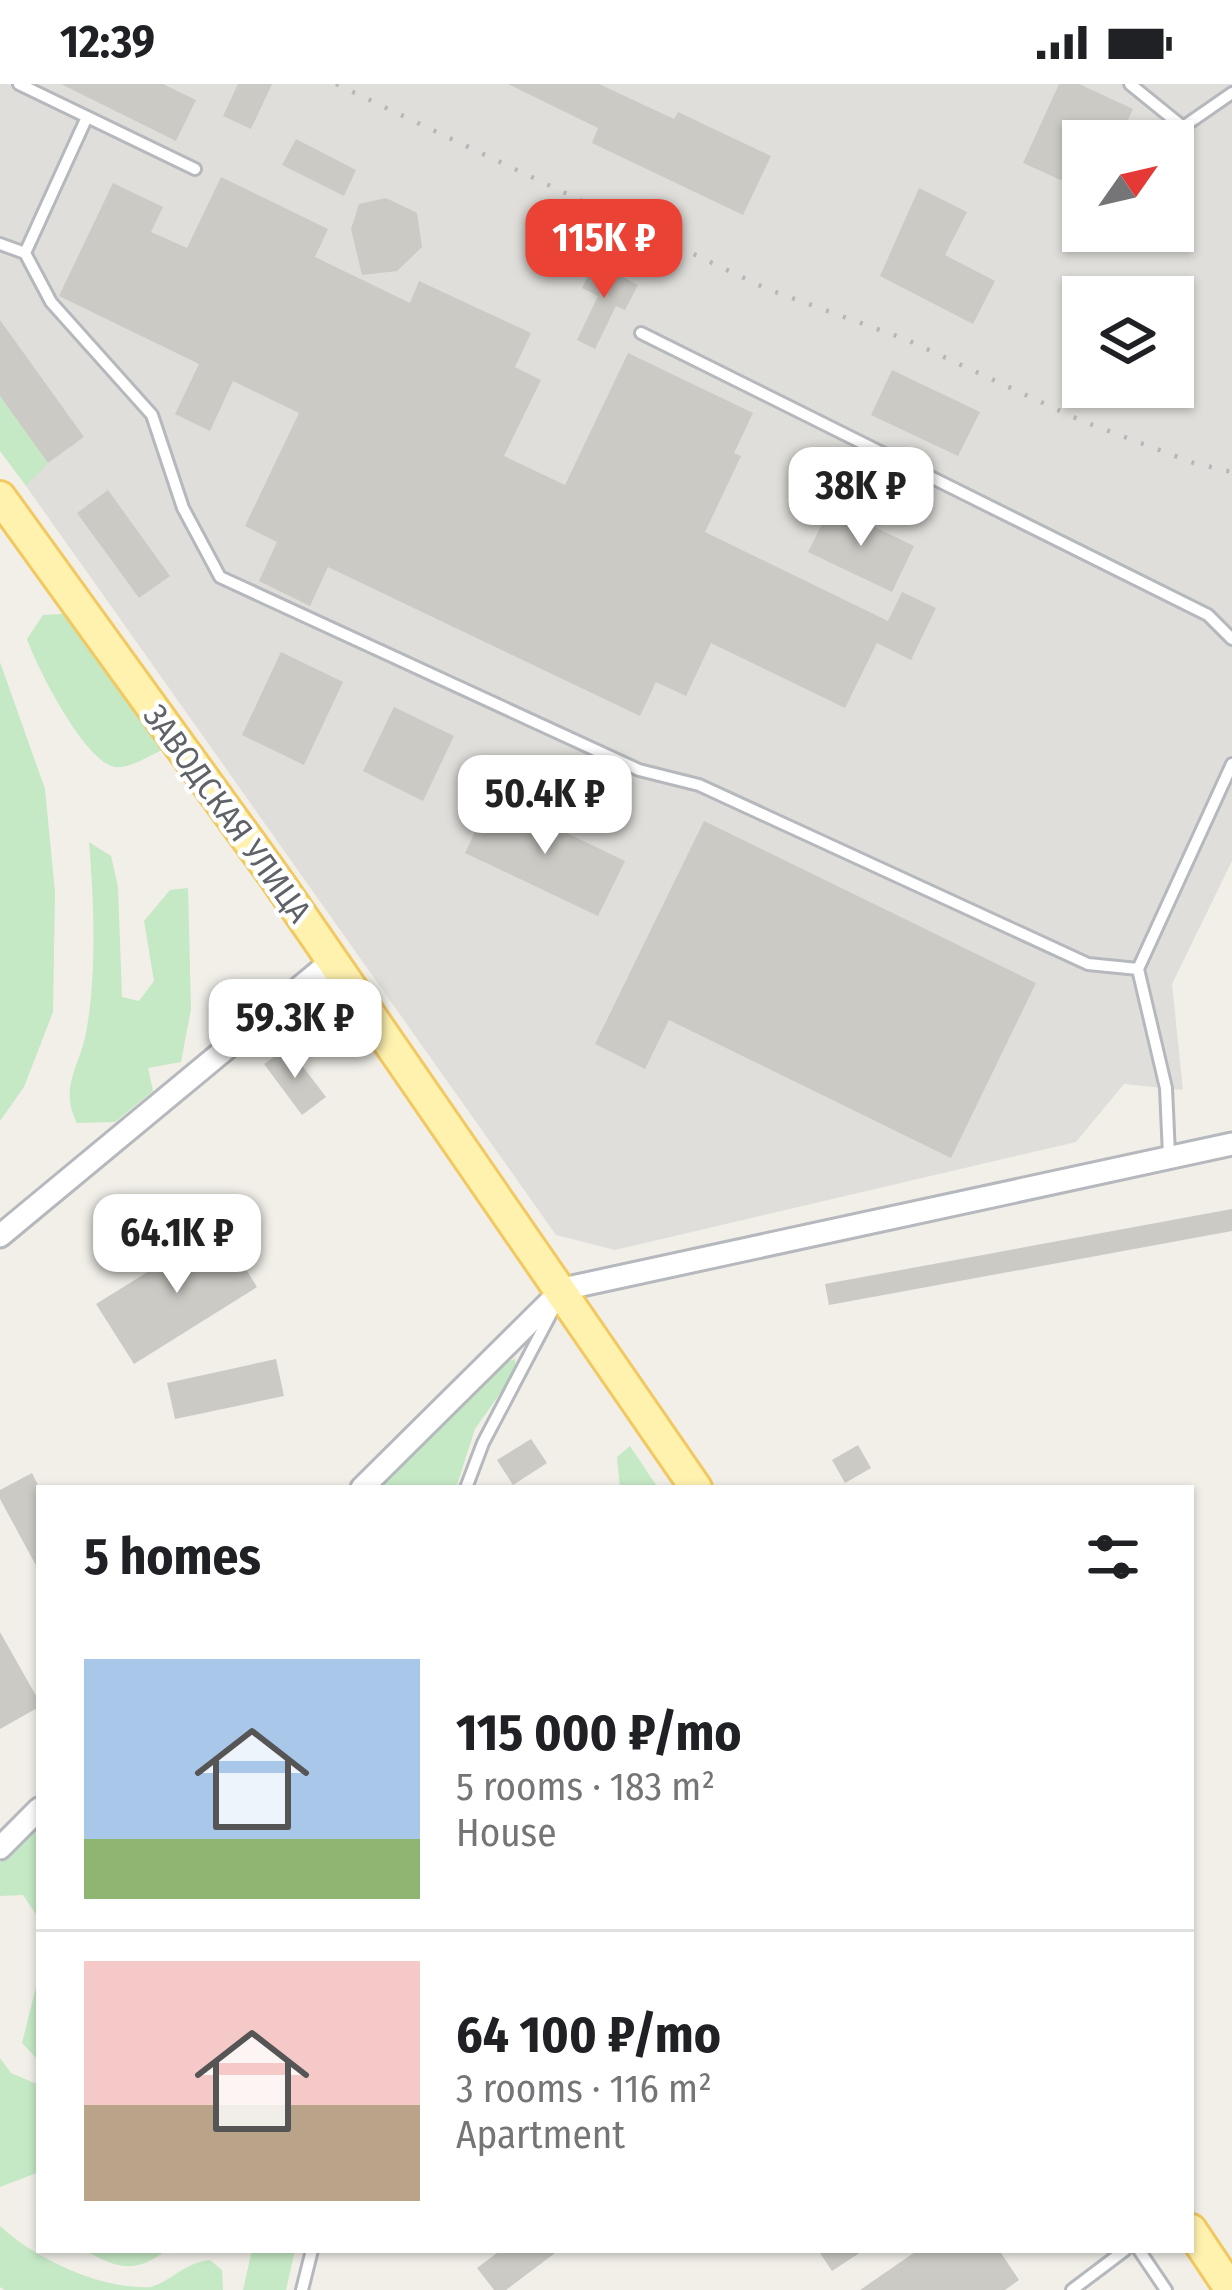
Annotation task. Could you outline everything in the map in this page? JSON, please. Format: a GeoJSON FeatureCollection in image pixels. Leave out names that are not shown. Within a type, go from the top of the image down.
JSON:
{"type":"FeatureCollection","features":[{"type":"Feature","properties":{"kind":"main road","name":"ЗАВОДСКАЯ УЛИЦА"},"geometry":{"type":"LineString","coordinates":[[0,497],[333,960],[694,1485]]}},
{"type":"Feature","properties":{"kind":"main road"},"geometry":{"type":"LineString","coordinates":[[1194,2234],[1232,2290]]}},
{"type":"Feature","properties":{"kind":"street"},"geometry":{"type":"LineString","coordinates":[[0,1236],[333,960]]}},
{"type":"Feature","properties":{"kind":"street"},"geometry":{"type":"LineString","coordinates":[[365,1485],[563,1289],[1232,1144]]}},
{"type":"Feature","properties":{"kind":"street"},"geometry":{"type":"LineString","coordinates":[[0,1848],[36,1812]]}},
{"type":"Feature","properties":{"kind":"lane"},"geometry":{"type":"LineString","coordinates":[[20,84],[195,170]]}},
{"type":"Feature","properties":{"kind":"lane"},"geometry":{"type":"LineString","coordinates":[[1130,84],[1183,127],[1232,93]]}},
{"type":"Feature","properties":{"kind":"lane"},"geometry":{"type":"LineString","coordinates":[[25,254],[87,117]]}},
{"type":"Feature","properties":{"kind":"lane"},"geometry":{"type":"LineString","coordinates":[[0,244],[25,254],[51,302],[152,416],[183,508],[220,578],[639,770],[699,785],[1088,964],[1138,969]]}},
{"type":"Feature","properties":{"kind":"lane"},"geometry":{"type":"LineString","coordinates":[[641,333],[1208,615],[1232,639]]}},
{"type":"Feature","properties":{"kind":"lane"},"geometry":{"type":"LineString","coordinates":[[1168,1155],[1166,1088],[1138,969],[1232,764]]}},
{"type":"Feature","properties":{"kind":"lane"},"geometry":{"type":"LineString","coordinates":[[467,1485],[483,1443],[563,1289]]}},
{"type":"Feature","properties":{"kind":"lane"},"geometry":{"type":"LineString","coordinates":[[302,2290],[311,2253]]}},
{"type":"Feature","properties":{"kind":"lane"},"geometry":{"type":"LineString","coordinates":[[1072,2290],[1121,2253]]}},
{"type":"Feature","properties":{"kind":"lane"},"geometry":{"type":"LineString","coordinates":[[1141,2253],[1166,2290]]}},
{"type":"Feature","properties":{"kind":"shaded area"},"geometry":{"type":"Polygon","coordinates":[[[0,84],[1232,84],[1232,861],[1172,984],[1183,1090],[1124,1084],[1076,1142],[615,1250],[556,1235],[26,486],[47,462],[0,396],[0,84]]]}},
{"type":"Feature","properties":{"kind":"green space"},"geometry":{"type":"Polygon","coordinates":[[[0,396],[48,463],[26,486],[0,451],[0,396]]]}},
{"type":"Feature","properties":{"kind":"green space"},"geometry":{"type":"Polygon","coordinates":[[[64,614],[167,748],[121,767],[103,761],[90,749],[51,691],[27,639],[43,615],[64,614]]]}},
{"type":"Feature","properties":{"kind":"green space"},"geometry":{"type":"Polygon","coordinates":[[[0,662],[45,789],[55,892],[53,1012],[24,1087],[0,1121],[0,662]]]}},
{"type":"Feature","properties":{"kind":"green space"},"geometry":{"type":"Polygon","coordinates":[[[89,842],[111,856],[118,887],[122,997],[139,1001],[154,981],[144,921],[170,890],[188,888],[191,1009],[181,1062],[148,1068],[153,1091],[115,1122],[77,1123],[70,1088],[86,1033],[93,962],[89,842]]]}},
{"type":"Feature","properties":{"kind":"green space"},"geometry":{"type":"Polygon","coordinates":[[[515,1359],[516,1371],[475,1429],[457,1485],[382,1485],[506,1362],[515,1359]]]}},
{"type":"Feature","properties":{"kind":"green space"},"geometry":{"type":"Polygon","coordinates":[[[630,1446],[656,1485],[620,1485],[617,1457],[630,1446]]]}},
{"type":"Feature","properties":{"kind":"green space"},"geometry":{"type":"Polygon","coordinates":[[[36,1828],[36,1914],[23,1895],[0,1896],[0,1863],[36,1828]]]}},
{"type":"Feature","properties":{"kind":"green space"},"geometry":{"type":"Polygon","coordinates":[[[36,1987],[36,2058],[22,2043],[36,1987]]]}},
{"type":"Feature","properties":{"kind":"green space"},"geometry":{"type":"Polygon","coordinates":[[[0,2058],[11,2073],[36,2084],[36,2173],[0,2187],[0,2058]]]}},
{"type":"Feature","properties":{"kind":"green space"},"geometry":{"type":"Polygon","coordinates":[[[0,2226],[36,2253],[70,2270],[132,2287],[151,2287],[210,2260],[222,2270],[223,2290],[5,2290],[0,2287],[0,2226]]]}},
{"type":"Feature","properties":{"kind":"green space"},"geometry":{"type":"Polygon","coordinates":[[[90,2253],[162,2253],[135,2266],[90,2253]]]}},
{"type":"Feature","properties":{"kind":"green space"},"geometry":{"type":"Polygon","coordinates":[[[251,2253],[294,2253],[286,2290],[243,2290],[251,2253]]]}},
{"type":"Feature","properties":{"kind":"building"},"geometry":{"type":"Polygon","coordinates":[[[61,84],[163,84],[196,100],[176,141],[61,84]]]}},
{"type":"Feature","properties":{"kind":"building"},"geometry":{"type":"Polygon","coordinates":[[[238,84],[272,84],[251,129],[223,116],[238,84]]]}},
{"type":"Feature","properties":{"kind":"building"},"geometry":{"type":"Polygon","coordinates":[[[508,84],[599,84],[674,119],[678,112],[771,156],[743,215],[592,143],[598,128],[508,84]]]}},
{"type":"Feature","properties":{"kind":"building"},"geometry":{"type":"Polygon","coordinates":[[[1059,84],[1079,84],[1133,109],[1128,120],[1062,120],[1062,181],[1023,163],[1059,84]]]}},
{"type":"Feature","properties":{"kind":"building"},"geometry":{"type":"Polygon","coordinates":[[[296,139],[356,170],[344,196],[282,165],[296,139]]]}},
{"type":"Feature","properties":{"kind":"building"},"geometry":{"type":"Polygon","coordinates":[[[221,177],[328,229],[315,257],[410,303],[419,281],[531,333],[515,367],[541,380],[504,456],[565,485],[628,353],[753,413],[734,453],[741,456],[705,532],[888,621],[902,592],[936,608],[911,660],[877,643],[845,708],[711,643],[686,696],[656,682],[640,716],[328,567],[310,606],[259,581],[277,542],[245,526],[299,413],[233,381],[210,431],[175,414],[199,364],[59,296],[113,183],[163,207],[151,232],[187,248],[221,177]]]}},
{"type":"Feature","properties":{"kind":"building"},"geometry":{"type":"Polygon","coordinates":[[[919,188],[967,212],[945,255],[995,281],[973,324],[880,276],[919,188]]]}},
{"type":"Feature","properties":{"kind":"building"},"geometry":{"type":"Polygon","coordinates":[[[386,198],[417,213],[422,247],[397,271],[362,275],[351,229],[359,204],[386,198]]]}},
{"type":"Feature","properties":{"kind":"building"},"geometry":{"type":"Polygon","coordinates":[[[621,211],[661,232],[649,256],[609,235],[621,211]]]}},
{"type":"Feature","properties":{"kind":"building"},"geometry":{"type":"Polygon","coordinates":[[[595,262],[638,285],[625,310],[616,306],[595,349],[577,340],[598,296],[582,288],[595,262]]]}},
{"type":"Feature","properties":{"kind":"building"},"geometry":{"type":"Polygon","coordinates":[[[0,320],[84,437],[48,463],[0,396],[0,320]]]}},
{"type":"Feature","properties":{"kind":"building"},"geometry":{"type":"Polygon","coordinates":[[[892,370],[980,412],[958,456],[871,415],[892,370]]]}},
{"type":"Feature","properties":{"kind":"building"},"geometry":{"type":"Polygon","coordinates":[[[108,490],[170,576],[139,598],[77,513],[108,490]]]}},
{"type":"Feature","properties":{"kind":"building"},"geometry":{"type":"Polygon","coordinates":[[[831,506],[914,546],[892,592],[808,552],[831,506]]]}},
{"type":"Feature","properties":{"kind":"building"},"geometry":{"type":"Polygon","coordinates":[[[281,652],[343,682],[304,765],[242,735],[281,652]]]}},
{"type":"Feature","properties":{"kind":"building"},"geometry":{"type":"Polygon","coordinates":[[[394,707],[454,736],[423,801],[363,771],[394,707]]]}},
{"type":"Feature","properties":{"kind":"building"},"geometry":{"type":"Polygon","coordinates":[[[492,797],[625,861],[598,916],[465,853],[492,797]]]}},
{"type":"Feature","properties":{"kind":"building"},"geometry":{"type":"Polygon","coordinates":[[[704,821],[1036,983],[951,1158],[669,1020],[645,1069],[595,1044],[704,821]]]}},
{"type":"Feature","properties":{"kind":"building"},"geometry":{"type":"Polygon","coordinates":[[[288,1047],[326,1097],[302,1115],[264,1064],[288,1047]]]}},
{"type":"Feature","properties":{"kind":"building"},"geometry":{"type":"Polygon","coordinates":[[[1232,1209],[1232,1231],[829,1305],[825,1284],[1232,1209]]]}},
{"type":"Feature","properties":{"kind":"building"},"geometry":{"type":"Polygon","coordinates":[[[220,1227],[257,1287],[134,1364],[96,1304],[220,1227]]]}},
{"type":"Feature","properties":{"kind":"building"},"geometry":{"type":"Polygon","coordinates":[[[276,1359],[284,1396],[175,1419],[167,1383],[276,1359]]]}},
{"type":"Feature","properties":{"kind":"building"},"geometry":{"type":"Polygon","coordinates":[[[531,1439],[547,1463],[513,1485],[497,1460],[531,1439]]]}},
{"type":"Feature","properties":{"kind":"building"},"geometry":{"type":"Polygon","coordinates":[[[858,1445],[871,1468],[845,1483],[832,1460],[858,1445]]]}},
{"type":"Feature","properties":{"kind":"building"},"geometry":{"type":"Polygon","coordinates":[[[32,1473],[38,1485],[36,1565],[0,1499],[0,1490],[32,1473]]]}},
{"type":"Feature","properties":{"kind":"building"},"geometry":{"type":"Polygon","coordinates":[[[0,1632],[36,1696],[36,1709],[0,1729],[0,1632]]]}},
{"type":"Feature","properties":{"kind":"building"},"geometry":{"type":"Polygon","coordinates":[[[497,2253],[555,2253],[506,2290],[494,2290],[477,2268],[497,2253]]]}},
{"type":"Feature","properties":{"kind":"building"},"geometry":{"type":"Polygon","coordinates":[[[820,2253],[859,2253],[832,2271],[820,2253]]]}},
{"type":"Feature","properties":{"kind":"building"},"geometry":{"type":"Polygon","coordinates":[[[914,2253],[1001,2253],[1019,2280],[1005,2290],[860,2290],[914,2253]]]}},
{"type":"Feature","properties":{"kind":"railway"},"geometry":{"type":"LineString","coordinates":[[336,84],[767,289],[905,339],[1082,421],[1194,463],[1232,472]]}}]}
